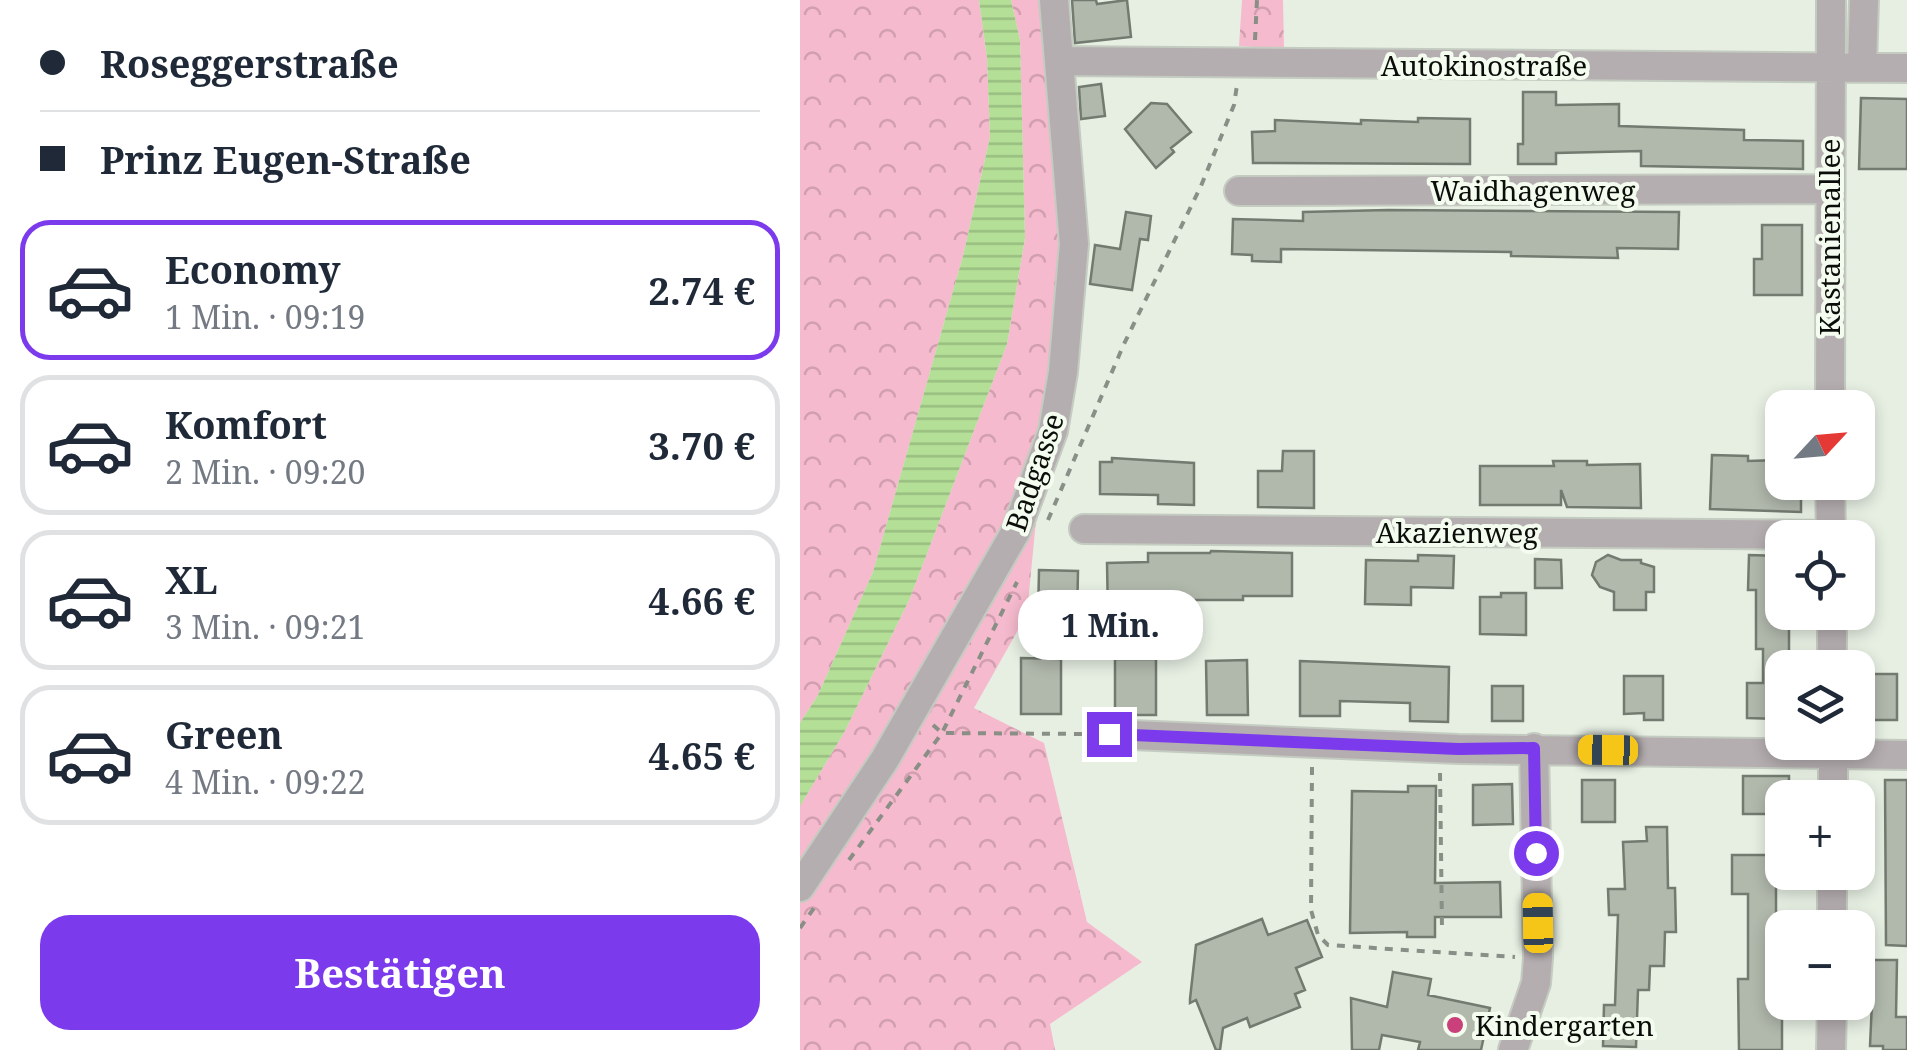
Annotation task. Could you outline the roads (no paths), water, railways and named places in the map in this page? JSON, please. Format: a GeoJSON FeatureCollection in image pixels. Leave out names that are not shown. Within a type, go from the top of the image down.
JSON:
{"type":"FeatureCollection","features":[{"type":"Feature","properties":{"kind":"street","name":"Badgasse"},"geometry":{"type":"LineString","coordinates":[[800,887],[886,760],[1016,531],[1054,431],[1074,244],[1054,0]]}},
{"type":"Feature","properties":{"kind":"street","name":"Kastanienallee"},"geometry":{"type":"LineString","coordinates":[[1830,0],[1830,390]]}},
{"type":"Feature","properties":{"kind":"street"},"geometry":{"type":"LineString","coordinates":[[1862,67],[1864,0]]}},
{"type":"Feature","properties":{"kind":"street","name":"Autokinostraße"},"geometry":{"type":"LineString","coordinates":[[1060,62],[1907,68]]}},
{"type":"Feature","properties":{"kind":"street","name":"Waidhagenweg"},"geometry":{"type":"LineString","coordinates":[[1238,192],[1828,189]]}},
{"type":"Feature","properties":{"kind":"street","name":"Akazienweg"},"geometry":{"type":"LineString","coordinates":[[1084,529],[1765,535]]}},
{"type":"Feature","properties":{"kind":"street"},"geometry":{"type":"LineString","coordinates":[[1109,734],[1440,748],[1765,749]]}},
{"type":"Feature","properties":{"kind":"street"},"geometry":{"type":"LineString","coordinates":[[1513,1050],[1536,983],[1538,958],[1534,748]]}},
{"type":"Feature","properties":{"kind":"street"},"geometry":{"type":"LineString","coordinates":[[1875,753],[1907,756]]}},
{"type":"Feature","properties":{"kind":"street"},"geometry":{"type":"LineString","coordinates":[[1831,1050],[1832,1020]]}},
{"type":"Feature","properties":{"kind":"place","name":"Kindergarten"},"geometry":{"type":"Point","coordinates":[1455,1025]}}]}
